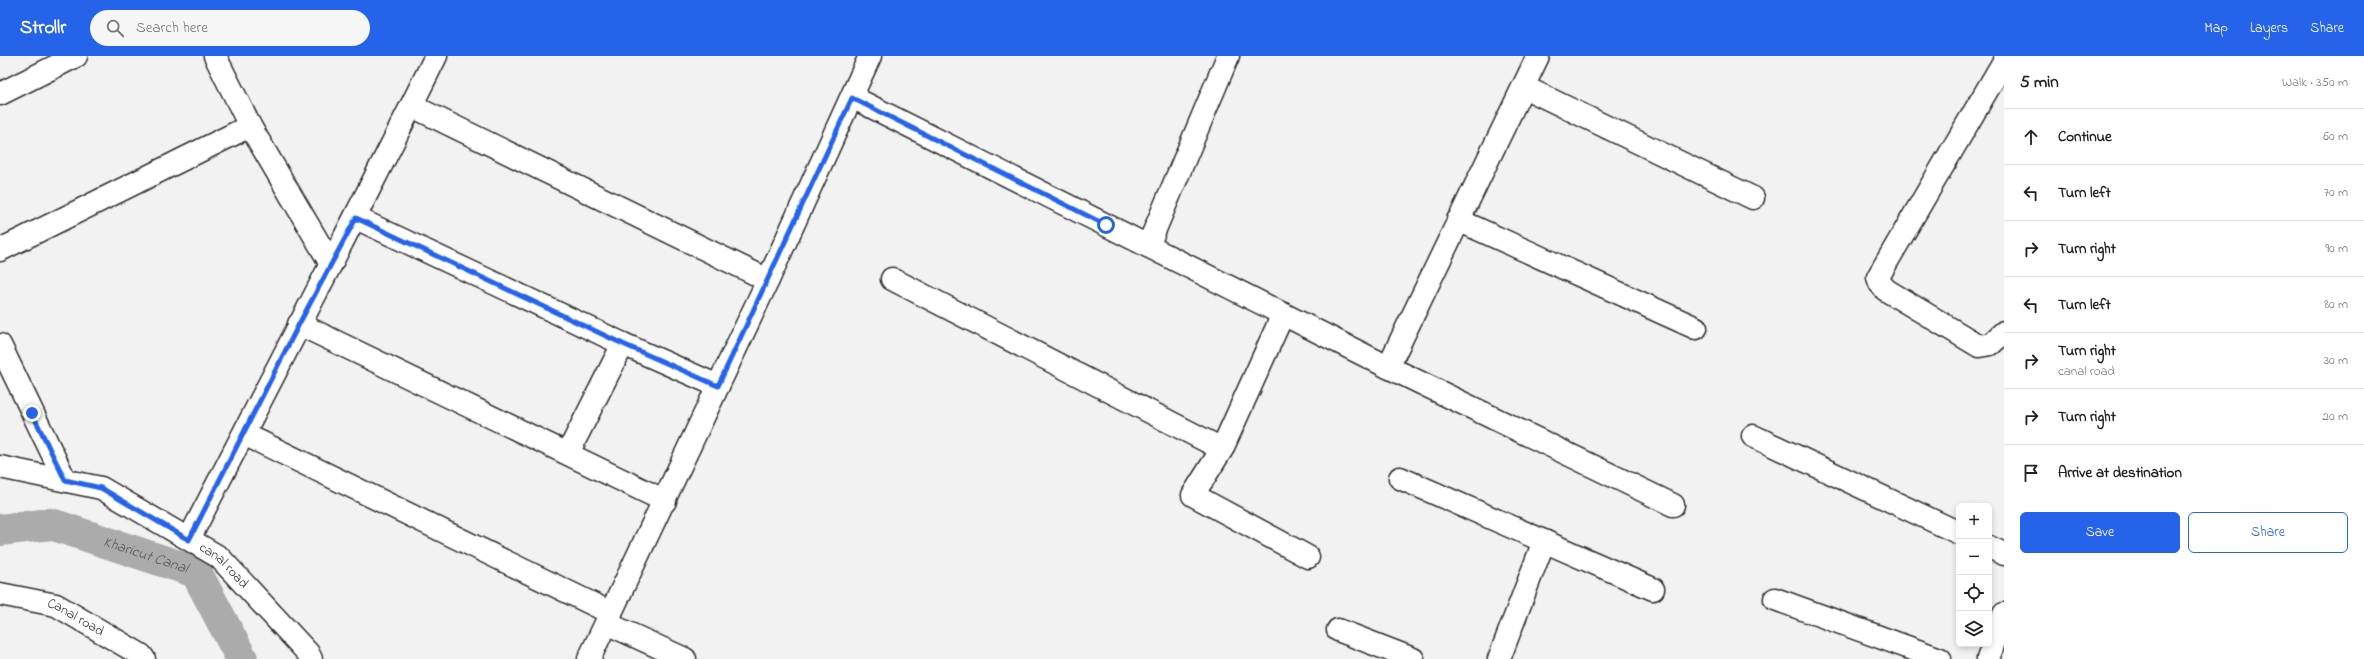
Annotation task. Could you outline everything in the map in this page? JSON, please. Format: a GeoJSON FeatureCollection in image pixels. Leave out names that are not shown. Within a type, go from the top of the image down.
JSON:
{"type":"FeatureCollection","features":[{"type":"Feature","properties":{"kind":"street"},"geometry":{"type":"LineString","coordinates":[[0,94],[76,56]]}},
{"type":"Feature","properties":{"kind":"street"},"geometry":{"type":"LineString","coordinates":[[215,56],[250,126],[331,264]]}},
{"type":"Feature","properties":{"kind":"street"},"geometry":{"type":"LineString","coordinates":[[189,540],[299,324],[356,218],[436,56]]}},
{"type":"Feature","properties":{"kind":"street"},"geometry":{"type":"LineString","coordinates":[[589,659],[768,280],[870,56]]}},
{"type":"Feature","properties":{"kind":"street"},"geometry":{"type":"LineString","coordinates":[[1148,246],[1228,56]]}},
{"type":"Feature","properties":{"kind":"street"},"geometry":{"type":"LineString","coordinates":[[1388,367],[1538,56]]}},
{"type":"Feature","properties":{"kind":"street"},"geometry":{"type":"LineString","coordinates":[[2004,61],[1878,277],[1880,283],[1886,290],[1979,346],[1991,344],[2004,332]]}},
{"type":"Feature","properties":{"kind":"street"},"geometry":{"type":"LineString","coordinates":[[1524,87],[1753,198]]}},
{"type":"Feature","properties":{"kind":"street"},"geometry":{"type":"LineString","coordinates":[[852,98],[1388,367],[1673,504]]}},
{"type":"Feature","properties":{"kind":"street"},"geometry":{"type":"LineString","coordinates":[[412,106],[768,280]]}},
{"type":"Feature","properties":{"kind":"street"},"geometry":{"type":"LineString","coordinates":[[0,250],[250,126]]}},
{"type":"Feature","properties":{"kind":"street"},"geometry":{"type":"LineString","coordinates":[[356,218],[623,344],[718,386]]}},
{"type":"Feature","properties":{"kind":"street"},"geometry":{"type":"LineString","coordinates":[[1458,220],[1696,328]]}},
{"type":"Feature","properties":{"kind":"street"},"geometry":{"type":"LineString","coordinates":[[892,279],[1222,449]]}},
{"type":"Feature","properties":{"kind":"street"},"geometry":{"type":"LineString","coordinates":[[1284,314],[1222,449],[1193,496],[1308,557]]}},
{"type":"Feature","properties":{"kind":"street"},"geometry":{"type":"LineString","coordinates":[[299,324],[665,500]]}},
{"type":"Feature","properties":{"kind":"street"},"geometry":{"type":"LineString","coordinates":[[568,453],[623,344]]}},
{"type":"Feature","properties":{"kind":"street"},"geometry":{"type":"LineString","coordinates":[[0,346],[65,480]]}},
{"type":"Feature","properties":{"kind":"street"},"geometry":{"type":"LineString","coordinates":[[244,434],[609,618],[685,659]]}},
{"type":"Feature","properties":{"kind":"street"},"geometry":{"type":"LineString","coordinates":[[1753,436],[1956,532]]}},
{"type":"Feature","properties":{"kind":"street","name":"canal road"},"geometry":{"type":"LineString","coordinates":[[0,467],[101,488],[219,557],[308,653],[311,659]]}},
{"type":"Feature","properties":{"kind":"street"},"geometry":{"type":"LineString","coordinates":[[1400,478],[1653,589]]}},
{"type":"Feature","properties":{"kind":"street"},"geometry":{"type":"LineString","coordinates":[[1499,659],[1544,541]]}},
{"type":"Feature","properties":{"kind":"street"},"geometry":{"type":"LineString","coordinates":[[1992,548],[2004,554]]}},
{"type":"Feature","properties":{"kind":"street","name":"Canal road"},"geometry":{"type":"LineString","coordinates":[[0,594],[56,605],[144,659]]}},
{"type":"Feature","properties":{"kind":"street"},"geometry":{"type":"LineString","coordinates":[[1775,599],[1940,659]]}},
{"type":"Feature","properties":{"kind":"street"},"geometry":{"type":"LineString","coordinates":[[1988,659],[2004,614]]}},
{"type":"Feature","properties":{"kind":"street"},"geometry":{"type":"LineString","coordinates":[[1338,630],[1413,659]]}},
{"type":"Feature","properties":{"kind":"waterway","name":"Kharicut Canal"},"geometry":{"type":"LineString","coordinates":[[0,530],[51,524],[196,572],[242,659]]}},
{"type":"Feature","properties":{"kind":"route"},"geometry":{"type":"LineString","coordinates":[[32,413],[65,480],[101,488],[189,540],[299,324],[356,218],[623,344],[718,386],[852,98],[1106,225]]}}]}
